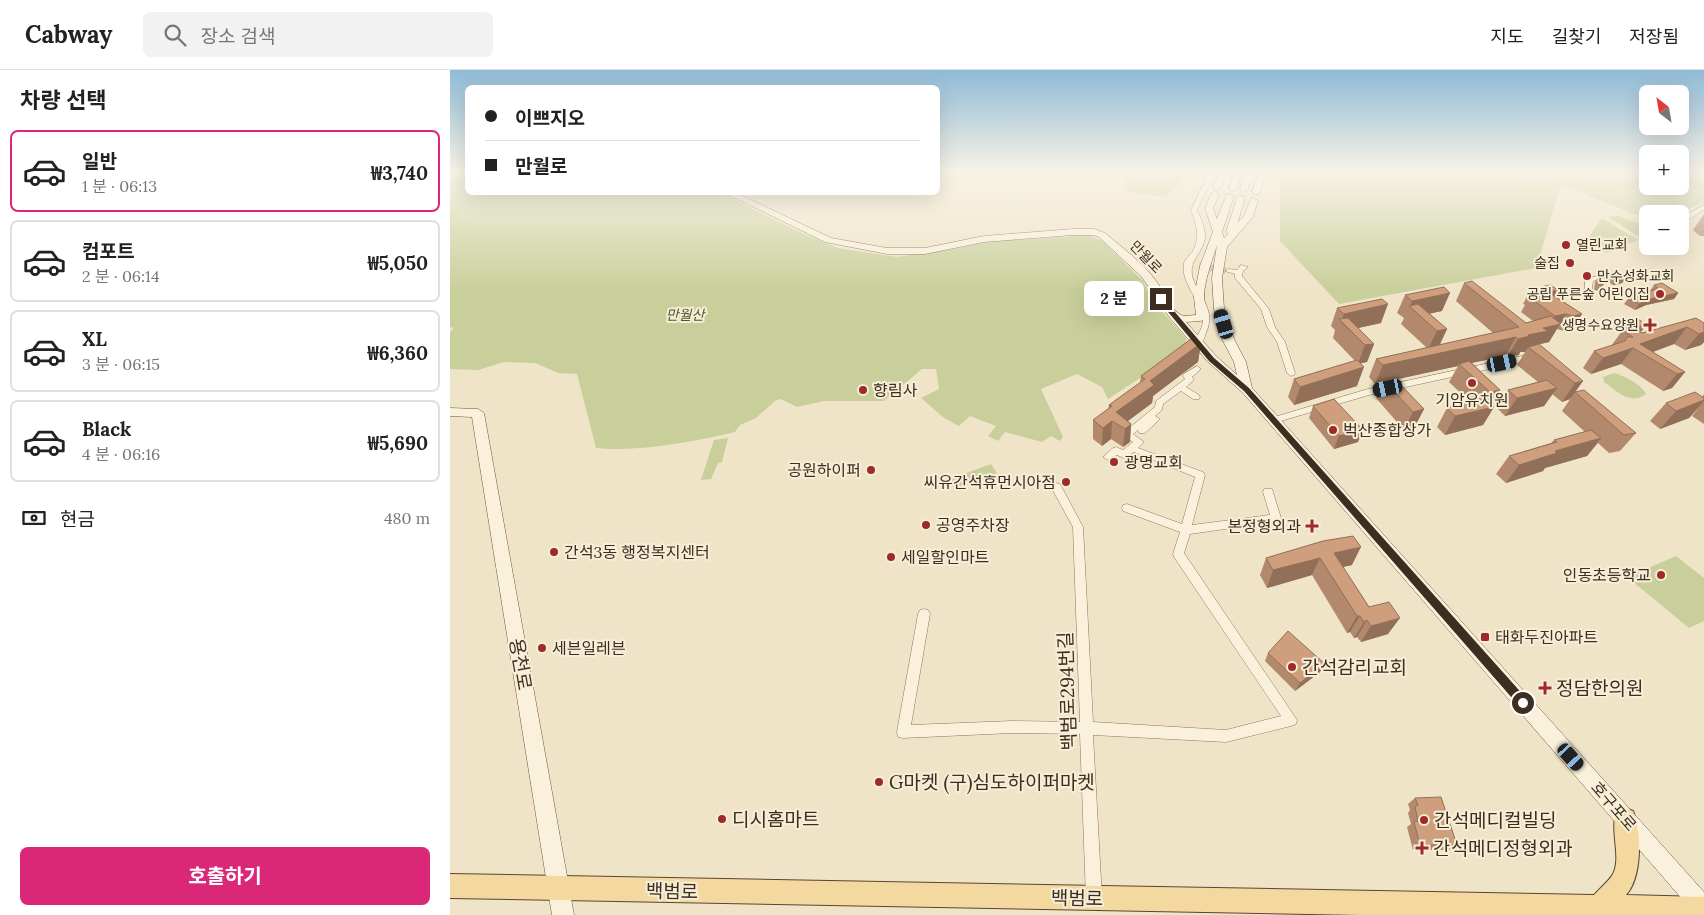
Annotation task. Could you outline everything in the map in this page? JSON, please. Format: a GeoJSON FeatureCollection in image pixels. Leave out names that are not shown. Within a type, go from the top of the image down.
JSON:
{"type":"FeatureCollection","features":[{"type":"Feature","properties":{"kind":"main road","name":"만월로"},"geometry":{"type":"LineString","coordinates":[[766,210],[828,240],[887,251],[925,250],[984,239],[1080,231],[1098,233],[1145,274],[1174,316],[1198,343]]}},
{"type":"Feature","properties":{"kind":"main road","name":"호구포로"},"geometry":{"type":"LineString","coordinates":[[1210,210],[1218,233],[1226,242]]}},
{"type":"Feature","properties":{"kind":"main road"},"geometry":{"type":"LineString","coordinates":[[1174,316],[1184,319],[1200,318],[1202,312],[1199,300],[1205,266],[1226,210]]}},
{"type":"Feature","properties":{"kind":"main road","name":"호구포로"},"geometry":{"type":"LineString","coordinates":[[1236,210],[1217,278],[1219,309],[1228,339],[1240,362],[1246,389],[1704,908]]}},
{"type":"Feature","properties":{"kind":"main road"},"geometry":{"type":"LineString","coordinates":[[1226,242],[1248,216],[1250,210]]}},
{"type":"Feature","properties":{"kind":"main road","name":"용천로"},"geometry":{"type":"LineString","coordinates":[[450,412],[478,413],[563,915]]}},
{"type":"Feature","properties":{"kind":"main road"},"geometry":{"type":"LineString","coordinates":[[1599,907],[1622,882],[1627,866],[1625,819]]}},
{"type":"Feature","properties":{"kind":"main road","name":"백범로"},"geometry":{"type":"LineString","coordinates":[[450,886],[1704,908]]}},
{"type":"Feature","properties":{"kind":"street"},"geometry":{"type":"LineString","coordinates":[[1194,210],[1200,225],[1202,243],[1188,266],[1190,278],[1207,318],[1198,343]]}},
{"type":"Feature","properties":{"kind":"street"},"geometry":{"type":"LineString","coordinates":[[1188,266],[1199,266]]}},
{"type":"Feature","properties":{"kind":"street"},"geometry":{"type":"LineString","coordinates":[[1229,271],[1242,270],[1238,276],[1265,309],[1271,327],[1281,342],[1291,373]]}},
{"type":"Feature","properties":{"kind":"street"},"geometry":{"type":"LineString","coordinates":[[1587,296],[1589,280],[1597,278]]}},
{"type":"Feature","properties":{"kind":"street","name":"만월로"},"geometry":{"type":"LineString","coordinates":[[1198,343],[1212,360],[1246,389]]}},
{"type":"Feature","properties":{"kind":"street"},"geometry":{"type":"LineString","coordinates":[[1274,420],[1368,392],[1541,355]]}},
{"type":"Feature","properties":{"kind":"street"},"geometry":{"type":"LineString","coordinates":[[1108,457],[1116,450],[1124,455],[1139,442],[1127,434],[1159,408],[1159,403],[1190,380],[1188,376],[1197,369]]}},
{"type":"Feature","properties":{"kind":"street"},"geometry":{"type":"LineString","coordinates":[[1180,387],[1196,397]]}},
{"type":"Feature","properties":{"kind":"street"},"geometry":{"type":"LineString","coordinates":[[1142,431],[1156,419],[1150,416]]}},
{"type":"Feature","properties":{"kind":"street"},"geometry":{"type":"LineString","coordinates":[[924,614],[903,732],[1012,727],[1087,728],[1226,736],[1292,720],[1178,554],[1200,474],[1138,451]]}},
{"type":"Feature","properties":{"kind":"street","name":"백범로294번길"},"geometry":{"type":"LineString","coordinates":[[1056,488],[1078,527],[1094,898]]}},
{"type":"Feature","properties":{"kind":"street"},"geometry":{"type":"LineString","coordinates":[[1127,508],[1186,530],[1276,518],[1268,492]]}},
{"type":"Feature","properties":{"kind":"green space","name":"만월산"},"geometry":{"type":"Polygon","coordinates":[[[450,210],[756,210],[838,248],[897,257],[954,249],[985,242],[1089,235],[1103,241],[1143,281],[1153,301],[1186,338],[1188,352],[1163,363],[1108,399],[1102,387],[1077,374],[1041,389],[1063,437],[1060,441],[1051,436],[1042,442],[1005,432],[998,441],[988,436],[996,426],[970,416],[959,426],[944,418],[921,398],[939,389],[936,369],[922,369],[884,401],[824,401],[797,407],[781,399],[775,401],[756,418],[740,425],[735,432],[684,443],[613,449],[596,448],[577,374],[558,373],[535,363],[504,362],[478,370],[450,369],[450,332],[454,328],[450,327],[450,210]]]}},
{"type":"Feature","properties":{"kind":"green space"},"geometry":{"type":"Polygon","coordinates":[[[1280,210],[1553,210],[1536,268],[1339,304],[1280,241],[1280,210]]]}},
{"type":"Feature","properties":{"kind":"green space"},"geometry":{"type":"Polygon","coordinates":[[[1625,210],[1639,210],[1639,216],[1625,210]]]}},
{"type":"Feature","properties":{"kind":"green space"},"geometry":{"type":"Polygon","coordinates":[[[1618,216],[1639,223],[1639,237],[1608,217],[1618,216]]]}},
{"type":"Feature","properties":{"kind":"green space"},"geometry":{"type":"Polygon","coordinates":[[[1603,219],[1638,240],[1606,253],[1589,243],[1588,239],[1600,220],[1603,219]]]}},
{"type":"Feature","properties":{"kind":"green space"},"geometry":{"type":"Polygon","coordinates":[[[1614,373],[1632,381],[1644,390],[1646,394],[1640,397],[1629,398],[1619,393],[1604,382],[1603,377],[1614,373]]]}},
{"type":"Feature","properties":{"kind":"green space"},"geometry":{"type":"Polygon","coordinates":[[[728,438],[722,462],[718,463],[711,479],[701,480],[714,440],[728,438]]]}},
{"type":"Feature","properties":{"kind":"green space"},"geometry":{"type":"Polygon","coordinates":[[[991,464],[997,473],[955,488],[950,479],[991,464]]]}},
{"type":"Feature","properties":{"kind":"green space"},"geometry":{"type":"Polygon","coordinates":[[[1676,556],[1704,578],[1704,621],[1689,628],[1627,577],[1676,556]]]}},
{"type":"Feature","properties":{"kind":"building"},"geometry":{"type":"Polygon","coordinates":[[[1616,271],[1626,277],[1616,279],[1608,274],[1616,271]]]}},
{"type":"Feature","properties":{"kind":"building"},"geometry":{"type":"Polygon","coordinates":[[[1599,276],[1606,276],[1603,285],[1598,284],[1599,276]]]}},
{"type":"Feature","properties":{"kind":"building"},"geometry":{"type":"Polygon","coordinates":[[[1472,281],[1526,323],[1551,316],[1561,324],[1543,328],[1548,331],[1518,339],[1516,337],[1383,365],[1376,359],[1519,327],[1464,283],[1472,281]]]}},
{"type":"Feature","properties":{"kind":"building"},"geometry":{"type":"Polygon","coordinates":[[[1662,283],[1678,293],[1650,299],[1639,304],[1628,299],[1658,288],[1654,285],[1662,283]]]}},
{"type":"Feature","properties":{"kind":"building"},"geometry":{"type":"Polygon","coordinates":[[[1550,285],[1558,290],[1548,292],[1582,314],[1555,316],[1529,297],[1539,295],[1531,289],[1550,285]]]}},
{"type":"Feature","properties":{"kind":"building"},"geometry":{"type":"Polygon","coordinates":[[[1444,287],[1450,293],[1412,301],[1405,295],[1444,287]]]}},
{"type":"Feature","properties":{"kind":"building"},"geometry":{"type":"Polygon","coordinates":[[[1382,299],[1388,304],[1344,314],[1337,308],[1382,299]]]}},
{"type":"Feature","properties":{"kind":"building"},"geometry":{"type":"Polygon","coordinates":[[[1418,304],[1447,329],[1437,331],[1409,306],[1418,304]]]}},
{"type":"Feature","properties":{"kind":"building"},"geometry":{"type":"Polygon","coordinates":[[[1348,318],[1374,344],[1365,345],[1339,319],[1348,318]]]}},
{"type":"Feature","properties":{"kind":"building"},"geometry":{"type":"Polygon","coordinates":[[[1636,318],[1646,324],[1636,328],[1624,323],[1636,318]]]}},
{"type":"Feature","properties":{"kind":"building"},"geometry":{"type":"Polygon","coordinates":[[[1696,318],[1704,323],[1704,332],[1699,334],[1687,327],[1640,344],[1685,372],[1677,374],[1633,348],[1603,358],[1594,351],[1625,341],[1627,337],[1633,337],[1622,330],[1633,327],[1642,333],[1696,318]]]}},
{"type":"Feature","properties":{"kind":"building"},"geometry":{"type":"Polygon","coordinates":[[[1191,339],[1201,343],[1150,381],[1154,385],[1116,412],[1131,424],[1125,429],[1112,421],[1103,428],[1093,420],[1112,406],[1109,405],[1145,379],[1141,376],[1191,339]]]}},
{"type":"Feature","properties":{"kind":"building"},"geometry":{"type":"Polygon","coordinates":[[[1539,344],[1583,381],[1575,383],[1528,347],[1539,344]]]}},
{"type":"Feature","properties":{"kind":"building"},"geometry":{"type":"Polygon","coordinates":[[[1357,360],[1364,367],[1300,387],[1294,379],[1357,360]]]}},
{"type":"Feature","properties":{"kind":"building"},"geometry":{"type":"Polygon","coordinates":[[[1469,361],[1500,390],[1490,392],[1459,364],[1469,361]]]}},
{"type":"Feature","properties":{"kind":"building"},"geometry":{"type":"Polygon","coordinates":[[[1394,378],[1424,409],[1413,412],[1384,380],[1394,378]]]}},
{"type":"Feature","properties":{"kind":"building"},"geometry":{"type":"Polygon","coordinates":[[[1547,380],[1557,388],[1517,398],[1508,390],[1547,380]]]}},
{"type":"Feature","properties":{"kind":"building"},"geometry":{"type":"Polygon","coordinates":[[[1584,390],[1636,433],[1624,435],[1575,392],[1584,390]]]}},
{"type":"Feature","properties":{"kind":"building"},"geometry":{"type":"Polygon","coordinates":[[[1695,392],[1704,400],[1676,411],[1666,403],[1695,392]]]}},
{"type":"Feature","properties":{"kind":"building"},"geometry":{"type":"Polygon","coordinates":[[[1486,398],[1494,407],[1455,416],[1447,408],[1486,398]]]}},
{"type":"Feature","properties":{"kind":"building"},"geometry":{"type":"Polygon","coordinates":[[[1334,399],[1363,430],[1339,436],[1313,406],[1334,399]]]}},
{"type":"Feature","properties":{"kind":"building"},"geometry":{"type":"Polygon","coordinates":[[[1591,430],[1601,438],[1555,451],[1557,453],[1519,465],[1509,456],[1557,442],[1554,440],[1591,430]]]}},
{"type":"Feature","properties":{"kind":"building"},"geometry":{"type":"Polygon","coordinates":[[[1353,536],[1361,547],[1334,553],[1369,607],[1389,602],[1400,618],[1371,626],[1367,620],[1364,622],[1360,616],[1357,616],[1320,558],[1273,570],[1266,558],[1323,541],[1353,536]]]}},
{"type":"Feature","properties":{"kind":"building","name":"간석감리교회"},"geometry":{"type":"Polygon","coordinates":[[[1288,631],[1325,664],[1300,683],[1268,653],[1288,631]]]}},
{"type":"Feature","properties":{"kind":"building","name":"간석메디컬빌딩"},"geometry":{"type":"Polygon","coordinates":[[[1441,797],[1457,845],[1420,845],[1414,822],[1418,821],[1415,807],[1418,805],[1415,798],[1441,797]]]}},
{"type":"Feature","properties":{"kind":"tunnel"},"geometry":{"type":"LineString","coordinates":[[1199,266],[1229,271]]}},
{"type":"Feature","properties":{"kind":"place","name":"열린교회"},"geometry":{"type":"Point","coordinates":[1566,245]}},
{"type":"Feature","properties":{"kind":"place","name":"술집"},"geometry":{"type":"Point","coordinates":[1570,263]}},
{"type":"Feature","properties":{"kind":"place","name":"만수성화교회"},"geometry":{"type":"Point","coordinates":[1587,276]}},
{"type":"Feature","properties":{"kind":"place","name":"공립 푸른숲 어린이집"},"geometry":{"type":"Point","coordinates":[1660,294]}},
{"type":"Feature","properties":{"kind":"place","name":"생명수요양원"},"geometry":{"type":"Point","coordinates":[1650,325]}},
{"type":"Feature","properties":{"kind":"place","name":"기암유치원"},"geometry":{"type":"Point","coordinates":[1472,383]}},
{"type":"Feature","properties":{"kind":"place","name":"향림사"},"geometry":{"type":"Point","coordinates":[863,390]}},
{"type":"Feature","properties":{"kind":"place","name":"벅산종합상가"},"geometry":{"type":"Point","coordinates":[1333,430]}},
{"type":"Feature","properties":{"kind":"place","name":"광명교회"},"geometry":{"type":"Point","coordinates":[1114,462]}},
{"type":"Feature","properties":{"kind":"place","name":"공원하이퍼"},"geometry":{"type":"Point","coordinates":[871,470]}},
{"type":"Feature","properties":{"kind":"place","name":"씨유간석휴먼시아점"},"geometry":{"type":"Point","coordinates":[1066,482]}},
{"type":"Feature","properties":{"kind":"place","name":"공영주차장"},"geometry":{"type":"Point","coordinates":[926,525]}},
{"type":"Feature","properties":{"kind":"place","name":"본정형외과"},"geometry":{"type":"Point","coordinates":[1312,526]}},
{"type":"Feature","properties":{"kind":"place","name":"간석3동 행정복지센터"},"geometry":{"type":"Point","coordinates":[554,552]}},
{"type":"Feature","properties":{"kind":"place","name":"세일할인마트"},"geometry":{"type":"Point","coordinates":[891,557]}},
{"type":"Feature","properties":{"kind":"place","name":"인동초등학교"},"geometry":{"type":"Point","coordinates":[1661,575]}},
{"type":"Feature","properties":{"kind":"place","name":"태화두진아파트"},"geometry":{"type":"Point","coordinates":[1485,637]}},
{"type":"Feature","properties":{"kind":"place","name":"세븐일레븐"},"geometry":{"type":"Point","coordinates":[542,648]}},
{"type":"Feature","properties":{"kind":"place","name":"간석감리교회"},"geometry":{"type":"Point","coordinates":[1292,667]}},
{"type":"Feature","properties":{"kind":"place","name":"정담한의원"},"geometry":{"type":"Point","coordinates":[1545,688]}},
{"type":"Feature","properties":{"kind":"place","name":"G마켓 (구)심도하이퍼마켓"},"geometry":{"type":"Point","coordinates":[879,782]}},
{"type":"Feature","properties":{"kind":"place","name":"디시홈마트"},"geometry":{"type":"Point","coordinates":[722,819]}},
{"type":"Feature","properties":{"kind":"place","name":"간석메디컬빌딩"},"geometry":{"type":"Point","coordinates":[1424,820]}},
{"type":"Feature","properties":{"kind":"place","name":"간석메디정형외과"},"geometry":{"type":"Point","coordinates":[1422,848]}},
{"type":"Feature","properties":{"kind":"route"},"geometry":{"type":"LineString","coordinates":[[1161,299],[1212,360],[1246,389],[1523,703]]}}]}
